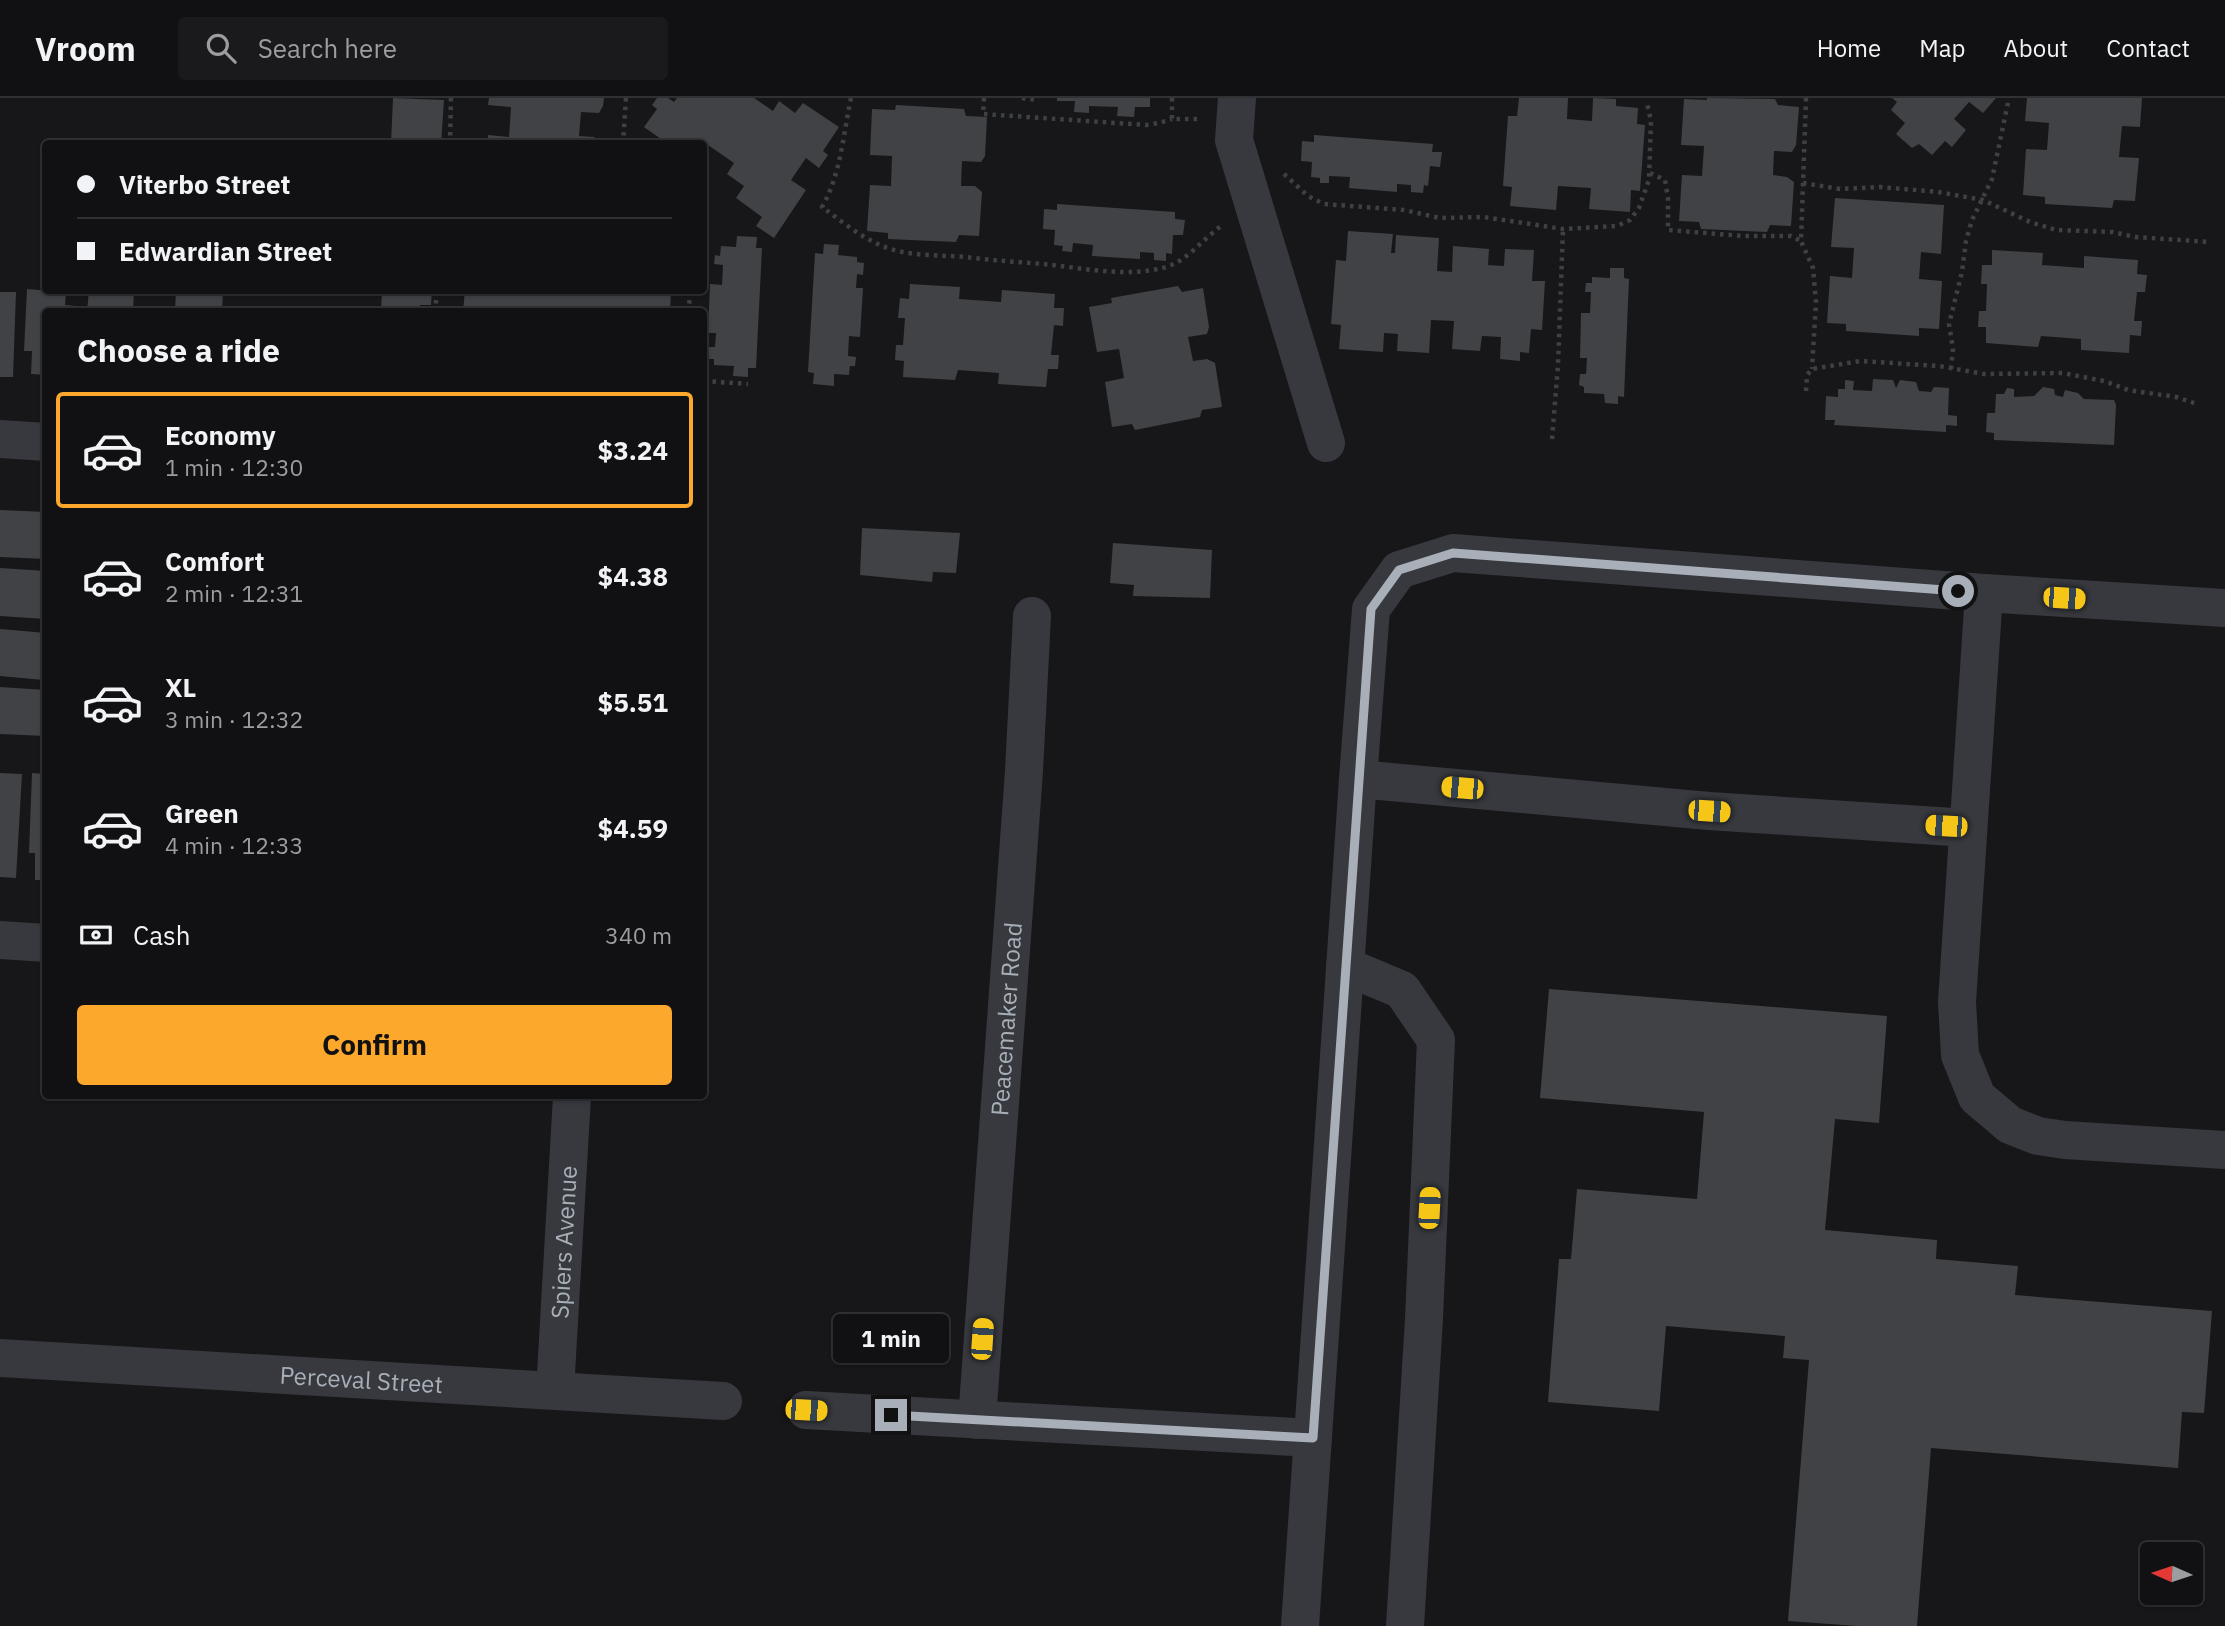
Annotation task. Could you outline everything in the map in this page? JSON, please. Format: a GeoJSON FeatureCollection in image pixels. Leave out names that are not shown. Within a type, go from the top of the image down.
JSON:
{"type":"FeatureCollection","features":[{"type":"Feature","properties":{"kind":"street"},"geometry":{"type":"LineString","coordinates":[[1237,98],[1234,140],[1326,443]]}},
{"type":"Feature","properties":{"kind":"street"},"geometry":{"type":"LineString","coordinates":[[0,439],[42,442]]}},
{"type":"Feature","properties":{"kind":"street"},"geometry":{"type":"LineString","coordinates":[[1300,1626],[1371,609],[1399,570],[1453,553],[1984,593],[2225,608]]}},
{"type":"Feature","properties":{"kind":"street"},"geometry":{"type":"LineString","coordinates":[[1984,593],[1957,1002],[1960,1055],[1977,1097],[2010,1125],[2038,1136],[2225,1150]]}},
{"type":"Feature","properties":{"kind":"street","name":"Peacemaker Road"},"geometry":{"type":"LineString","coordinates":[[977,1420],[1024,771],[1032,616]]}},
{"type":"Feature","properties":{"kind":"street"},"geometry":{"type":"LineString","coordinates":[[1358,779],[1709,811],[1968,828]]}},
{"type":"Feature","properties":{"kind":"street"},"geometry":{"type":"LineString","coordinates":[[0,940],[42,943]]}},
{"type":"Feature","properties":{"kind":"street"},"geometry":{"type":"LineString","coordinates":[[1345,966],[1402,990],[1436,1040],[1424,1319],[1405,1626]]}},
{"type":"Feature","properties":{"kind":"street","name":"Spiers Avenue"},"geometry":{"type":"LineString","coordinates":[[555,1391],[572,1099]]}},
{"type":"Feature","properties":{"kind":"street","name":"Perceval Street"},"geometry":{"type":"LineString","coordinates":[[0,1358],[723,1401]]}},
{"type":"Feature","properties":{"kind":"street"},"geometry":{"type":"LineString","coordinates":[[806,1410],[1313,1438]]}},
{"type":"Feature","properties":{"kind":"path"},"geometry":{"type":"LineString","coordinates":[[450,140],[451,98]]}},
{"type":"Feature","properties":{"kind":"path"},"geometry":{"type":"LineString","coordinates":[[623,140],[626,98]]}},
{"type":"Feature","properties":{"kind":"path"},"geometry":{"type":"LineString","coordinates":[[851,98],[839,161],[830,192],[822,207],[851,229],[881,246],[911,253],[1098,271],[1166,267],[1184,258],[1215,230],[1247,185],[1273,165],[1308,196],[1324,204],[1404,210],[1440,218],[1484,217],[1563,229],[1617,226],[1630,220],[1639,208],[1650,173],[1651,121],[1647,103]]}},
{"type":"Feature","properties":{"kind":"path"},"geometry":{"type":"LineString","coordinates":[[984,98],[983,114],[1146,125],[1172,118]]}},
{"type":"Feature","properties":{"kind":"path"},"geometry":{"type":"LineString","coordinates":[[1022,98],[1038,100]]}},
{"type":"Feature","properties":{"kind":"path"},"geometry":{"type":"LineString","coordinates":[[1806,98],[1801,241],[1813,268],[1816,302],[1812,369],[1807,375],[1806,391]]}},
{"type":"Feature","properties":{"kind":"path"},"geometry":{"type":"LineString","coordinates":[[1951,369],[1953,349],[1949,324],[1952,308],[1969,231],[1992,179],[2009,98]]}},
{"type":"Feature","properties":{"kind":"path"},"geometry":{"type":"LineString","coordinates":[[1650,173],[1665,180],[1668,230],[1743,236],[1791,236],[1801,241]]}},
{"type":"Feature","properties":{"kind":"path"},"geometry":{"type":"LineString","coordinates":[[1803,183],[1840,189],[1916,189],[1983,200],[2030,222],[2056,230],[2113,232],[2134,237],[2210,242]]}},
{"type":"Feature","properties":{"kind":"path"},"geometry":{"type":"LineString","coordinates":[[1552,439],[1558,365],[1563,229]]}},
{"type":"Feature","properties":{"kind":"path"},"geometry":{"type":"LineString","coordinates":[[1812,369],[1860,361],[1984,374],[2063,373],[2197,404]]}},
{"type":"Feature","properties":{"kind":"path"},"geometry":{"type":"LineString","coordinates":[[707,381],[748,384]]}},
{"type":"Feature","properties":{"kind":"building"},"geometry":{"type":"Polygon","coordinates":[[[393,98],[444,100],[441,140],[391,140],[393,98]]]}},
{"type":"Feature","properties":{"kind":"building"},"geometry":{"type":"Polygon","coordinates":[[[489,98],[604,98],[599,113],[581,112],[579,136],[594,137],[597,140],[488,140],[488,135],[509,137],[511,107],[488,105],[489,98]]]}},
{"type":"Feature","properties":{"kind":"building"},"geometry":{"type":"Polygon","coordinates":[[[657,98],[668,98],[674,102],[677,98],[754,98],[773,111],[779,101],[795,113],[803,103],[839,127],[823,151],[828,155],[819,168],[806,158],[791,180],[806,190],[774,238],[756,226],[762,217],[736,198],[744,186],[727,174],[734,163],[707,147],[707,140],[661,140],[644,127],[657,109],[652,105],[657,98]]]}},
{"type":"Feature","properties":{"kind":"building"},"geometry":{"type":"Polygon","coordinates":[[[1057,98],[1150,98],[1150,107],[1135,107],[1134,117],[1117,116],[1118,107],[1089,106],[1089,113],[1074,112],[1075,101],[1057,101],[1057,98]]]}},
{"type":"Feature","properties":{"kind":"building"},"geometry":{"type":"Polygon","coordinates":[[[1519,98],[1568,98],[1567,119],[1592,121],[1593,98],[1616,99],[1616,106],[1638,108],[1637,124],[1645,125],[1640,191],[1631,190],[1630,212],[1589,209],[1591,188],[1558,186],[1556,210],[1510,206],[1512,187],[1503,186],[1508,116],[1517,116],[1519,98]]]}},
{"type":"Feature","properties":{"kind":"building"},"geometry":{"type":"Polygon","coordinates":[[[1892,98],[1996,98],[1983,113],[1969,102],[1954,119],[1966,130],[1952,147],[1945,141],[1932,155],[1919,144],[1912,148],[1896,134],[1905,123],[1891,110],[1897,102],[1892,98]]]}},
{"type":"Feature","properties":{"kind":"building"},"geometry":{"type":"Polygon","coordinates":[[[2027,98],[2142,98],[2140,127],[2122,126],[2119,157],[2139,158],[2135,201],[2114,200],[2112,208],[2045,204],[2045,197],[2023,195],[2026,149],[2047,150],[2049,123],[2025,121],[2027,98]]]}},
{"type":"Feature","properties":{"kind":"building"},"geometry":{"type":"Polygon","coordinates":[[[1684,99],[1775,99],[1778,105],[1799,107],[1796,145],[1792,152],[1774,151],[1773,175],[1787,177],[1794,182],[1791,226],[1770,225],[1767,232],[1701,229],[1699,222],[1679,221],[1682,175],[1702,176],[1704,146],[1681,145],[1684,99]]]}},
{"type":"Feature","properties":{"kind":"building"},"geometry":{"type":"Polygon","coordinates":[[[896,105],[964,109],[966,116],[987,117],[985,156],[981,162],[962,161],[961,186],[975,186],[982,192],[979,236],[959,235],[956,242],[888,239],[888,233],[867,231],[870,185],[891,186],[892,156],[870,155],[872,109],[895,110],[896,105]]]}},
{"type":"Feature","properties":{"kind":"building"},"geometry":{"type":"Polygon","coordinates":[[[1314,135],[1433,144],[1432,152],[1442,152],[1440,167],[1430,166],[1428,186],[1424,185],[1423,193],[1411,192],[1411,185],[1397,184],[1397,192],[1349,188],[1350,177],[1329,176],[1329,183],[1320,183],[1320,178],[1311,177],[1312,162],[1301,161],[1302,141],[1314,142],[1314,135]]]}},
{"type":"Feature","properties":{"kind":"building"},"geometry":{"type":"Polygon","coordinates":[[[1835,198],[1944,205],[1941,254],[1921,252],[1919,279],[1942,281],[1939,329],[1919,328],[1919,336],[1846,331],[1846,324],[1827,323],[1830,276],[1852,278],[1854,248],[1831,247],[1835,198]]]}},
{"type":"Feature","properties":{"kind":"building"},"geometry":{"type":"Polygon","coordinates":[[[1057,204],[1175,212],[1175,219],[1185,220],[1183,235],[1173,235],[1172,254],[1166,253],[1166,261],[1154,260],[1154,253],[1140,252],[1140,259],[1092,256],[1093,245],[1073,243],[1072,252],[1062,251],[1063,246],[1054,245],[1055,230],[1043,229],[1044,209],[1057,210],[1057,204]]]}},
{"type":"Feature","properties":{"kind":"building"},"geometry":{"type":"Polygon","coordinates":[[[1348,231],[1393,234],[1391,253],[1395,253],[1396,235],[1439,238],[1437,271],[1452,272],[1453,246],[1489,249],[1488,265],[1504,266],[1505,249],[1534,250],[1532,281],[1545,281],[1542,330],[1531,329],[1529,353],[1520,352],[1520,361],[1500,359],[1501,337],[1482,336],[1480,351],[1452,349],[1454,321],[1431,320],[1429,353],[1397,351],[1398,334],[1384,333],[1383,352],[1339,349],[1341,325],[1331,324],[1336,260],[1346,261],[1348,231]]]}},
{"type":"Feature","properties":{"kind":"building"},"geometry":{"type":"Polygon","coordinates":[[[737,236],[757,237],[756,248],[762,248],[756,368],[748,368],[748,377],[733,376],[734,366],[714,365],[714,359],[707,359],[708,347],[715,347],[716,333],[708,333],[710,284],[722,285],[723,265],[714,264],[715,255],[720,256],[721,246],[736,247],[737,236]]]}},
{"type":"Feature","properties":{"kind":"building"},"geometry":{"type":"Polygon","coordinates":[[[824,244],[839,245],[838,255],[857,257],[857,262],[864,263],[863,275],[857,274],[856,288],[863,288],[860,337],[849,336],[848,356],[856,357],[855,366],[850,366],[849,375],[834,374],[834,386],[813,384],[814,373],[808,372],[815,253],[823,254],[824,244]]]}},
{"type":"Feature","properties":{"kind":"building"},"geometry":{"type":"Polygon","coordinates":[[[1992,250],[2043,253],[2042,265],[2084,268],[2084,256],[2138,260],[2137,274],[2147,275],[2145,292],[2137,292],[2134,321],[2142,321],[2141,336],[2130,335],[2129,353],[2081,350],[2081,339],[2041,336],[2038,347],[1986,343],[1986,327],[1978,327],[1979,311],[1986,311],[1987,284],[1981,284],[1982,265],[1992,265],[1992,250]]]}},
{"type":"Feature","properties":{"kind":"building"},"geometry":{"type":"Polygon","coordinates":[[[1610,268],[1624,268],[1624,278],[1629,279],[1624,397],[1618,396],[1618,404],[1605,403],[1604,394],[1584,393],[1584,387],[1579,385],[1580,374],[1586,374],[1587,358],[1580,358],[1581,313],[1590,313],[1591,292],[1585,292],[1586,283],[1592,283],[1592,277],[1610,278],[1610,268]]]}},
{"type":"Feature","properties":{"kind":"building"},"geometry":{"type":"Polygon","coordinates":[[[910,284],[960,287],[959,299],[1001,302],[1002,290],[1055,294],[1054,308],[1064,308],[1063,326],[1054,325],[1051,355],[1059,355],[1058,369],[1048,369],[1046,387],[998,384],[999,373],[958,370],[955,380],[903,377],[904,361],[895,360],[896,345],[903,345],[905,318],[898,318],[900,298],[909,299],[910,284]]]}},
{"type":"Feature","properties":{"kind":"building"},"geometry":{"type":"Polygon","coordinates":[[[1178,286],[1182,292],[1203,288],[1209,327],[1207,334],[1188,337],[1193,361],[1207,359],[1215,363],[1222,407],[1202,410],[1200,417],[1135,430],[1132,424],[1112,427],[1105,382],[1124,378],[1119,349],[1097,352],[1089,307],[1112,303],[1111,298],[1178,286]]]}},
{"type":"Feature","properties":{"kind":"building"},"geometry":{"type":"Polygon","coordinates":[[[27,289],[42,290],[42,294],[66,294],[65,305],[76,308],[42,308],[42,375],[31,374],[32,351],[24,351],[27,289]]]}},
{"type":"Feature","properties":{"kind":"building"},"geometry":{"type":"Polygon","coordinates":[[[0,292],[16,292],[13,377],[0,377],[0,292]]]}},
{"type":"Feature","properties":{"kind":"building"},"geometry":{"type":"Polygon","coordinates":[[[89,294],[134,294],[133,308],[87,308],[89,294]]]}},
{"type":"Feature","properties":{"kind":"building"},"geometry":{"type":"Polygon","coordinates":[[[176,294],[223,294],[222,308],[175,308],[176,294]]]}},
{"type":"Feature","properties":{"kind":"building"},"geometry":{"type":"Polygon","coordinates":[[[382,294],[432,294],[431,305],[420,305],[420,308],[381,308],[382,294]]]}},
{"type":"Feature","properties":{"kind":"building"},"geometry":{"type":"Polygon","coordinates":[[[465,294],[671,294],[670,308],[463,308],[465,294]]]}},
{"type":"Feature","properties":{"kind":"building"},"geometry":{"type":"Polygon","coordinates":[[[1873,379],[1893,380],[1896,388],[1900,380],[1916,382],[1919,391],[1931,392],[1934,387],[1949,388],[1948,415],[1957,416],[1957,426],[1946,425],[1946,432],[1834,425],[1835,420],[1825,420],[1826,396],[1838,397],[1838,389],[1845,389],[1845,380],[1854,381],[1853,390],[1872,391],[1873,379]]]}},
{"type":"Feature","properties":{"kind":"building"},"geometry":{"type":"Polygon","coordinates":[[[2043,387],[2054,389],[2055,395],[2063,397],[2065,390],[2078,393],[2084,399],[2114,400],[2114,445],[1994,440],[1994,433],[1986,432],[1987,413],[1995,413],[1996,394],[2004,394],[2007,388],[2014,389],[2014,397],[2034,396],[2043,387]]]}},
{"type":"Feature","properties":{"kind":"building"},"geometry":{"type":"Polygon","coordinates":[[[0,510],[42,512],[42,559],[0,557],[0,510]]]}},
{"type":"Feature","properties":{"kind":"building"},"geometry":{"type":"Polygon","coordinates":[[[862,528],[960,533],[956,573],[933,572],[932,582],[860,575],[862,528]]]}},
{"type":"Feature","properties":{"kind":"building"},"geometry":{"type":"Polygon","coordinates":[[[1113,543],[1212,550],[1210,598],[1133,596],[1134,585],[1110,583],[1113,543]]]}},
{"type":"Feature","properties":{"kind":"building"},"geometry":{"type":"Polygon","coordinates":[[[0,568],[42,571],[42,619],[0,616],[0,568]]]}},
{"type":"Feature","properties":{"kind":"building"},"geometry":{"type":"Polygon","coordinates":[[[0,629],[42,633],[42,680],[0,676],[0,629]]]}},
{"type":"Feature","properties":{"kind":"building"},"geometry":{"type":"Polygon","coordinates":[[[0,687],[42,690],[42,736],[0,734],[0,687]]]}},
{"type":"Feature","properties":{"kind":"building"},"geometry":{"type":"Polygon","coordinates":[[[0,773],[22,774],[16,878],[0,877],[0,773]]]}},
{"type":"Feature","properties":{"kind":"building"},"geometry":{"type":"Polygon","coordinates":[[[32,773],[42,774],[42,880],[35,880],[35,853],[29,853],[32,773]]]}},
{"type":"Feature","properties":{"kind":"building"},"geometry":{"type":"Polygon","coordinates":[[[1549,989],[1887,1016],[1879,1123],[1835,1119],[1825,1230],[1937,1240],[1936,1259],[2018,1266],[2015,1295],[2212,1311],[2204,1413],[2182,1412],[2178,1468],[1931,1448],[1917,1626],[1857,1626],[1788,1621],[1809,1360],[1783,1358],[1785,1336],[1666,1326],[1659,1411],[1548,1402],[1559,1259],[1571,1259],[1577,1189],[1697,1199],[1704,1112],[1540,1098],[1549,989]]]}},
{"type":"Feature","properties":{"kind":"route"},"geometry":{"type":"LineString","coordinates":[[891,1415],[1313,1438],[1371,609],[1399,570],[1453,553],[1958,591]]}}]}
